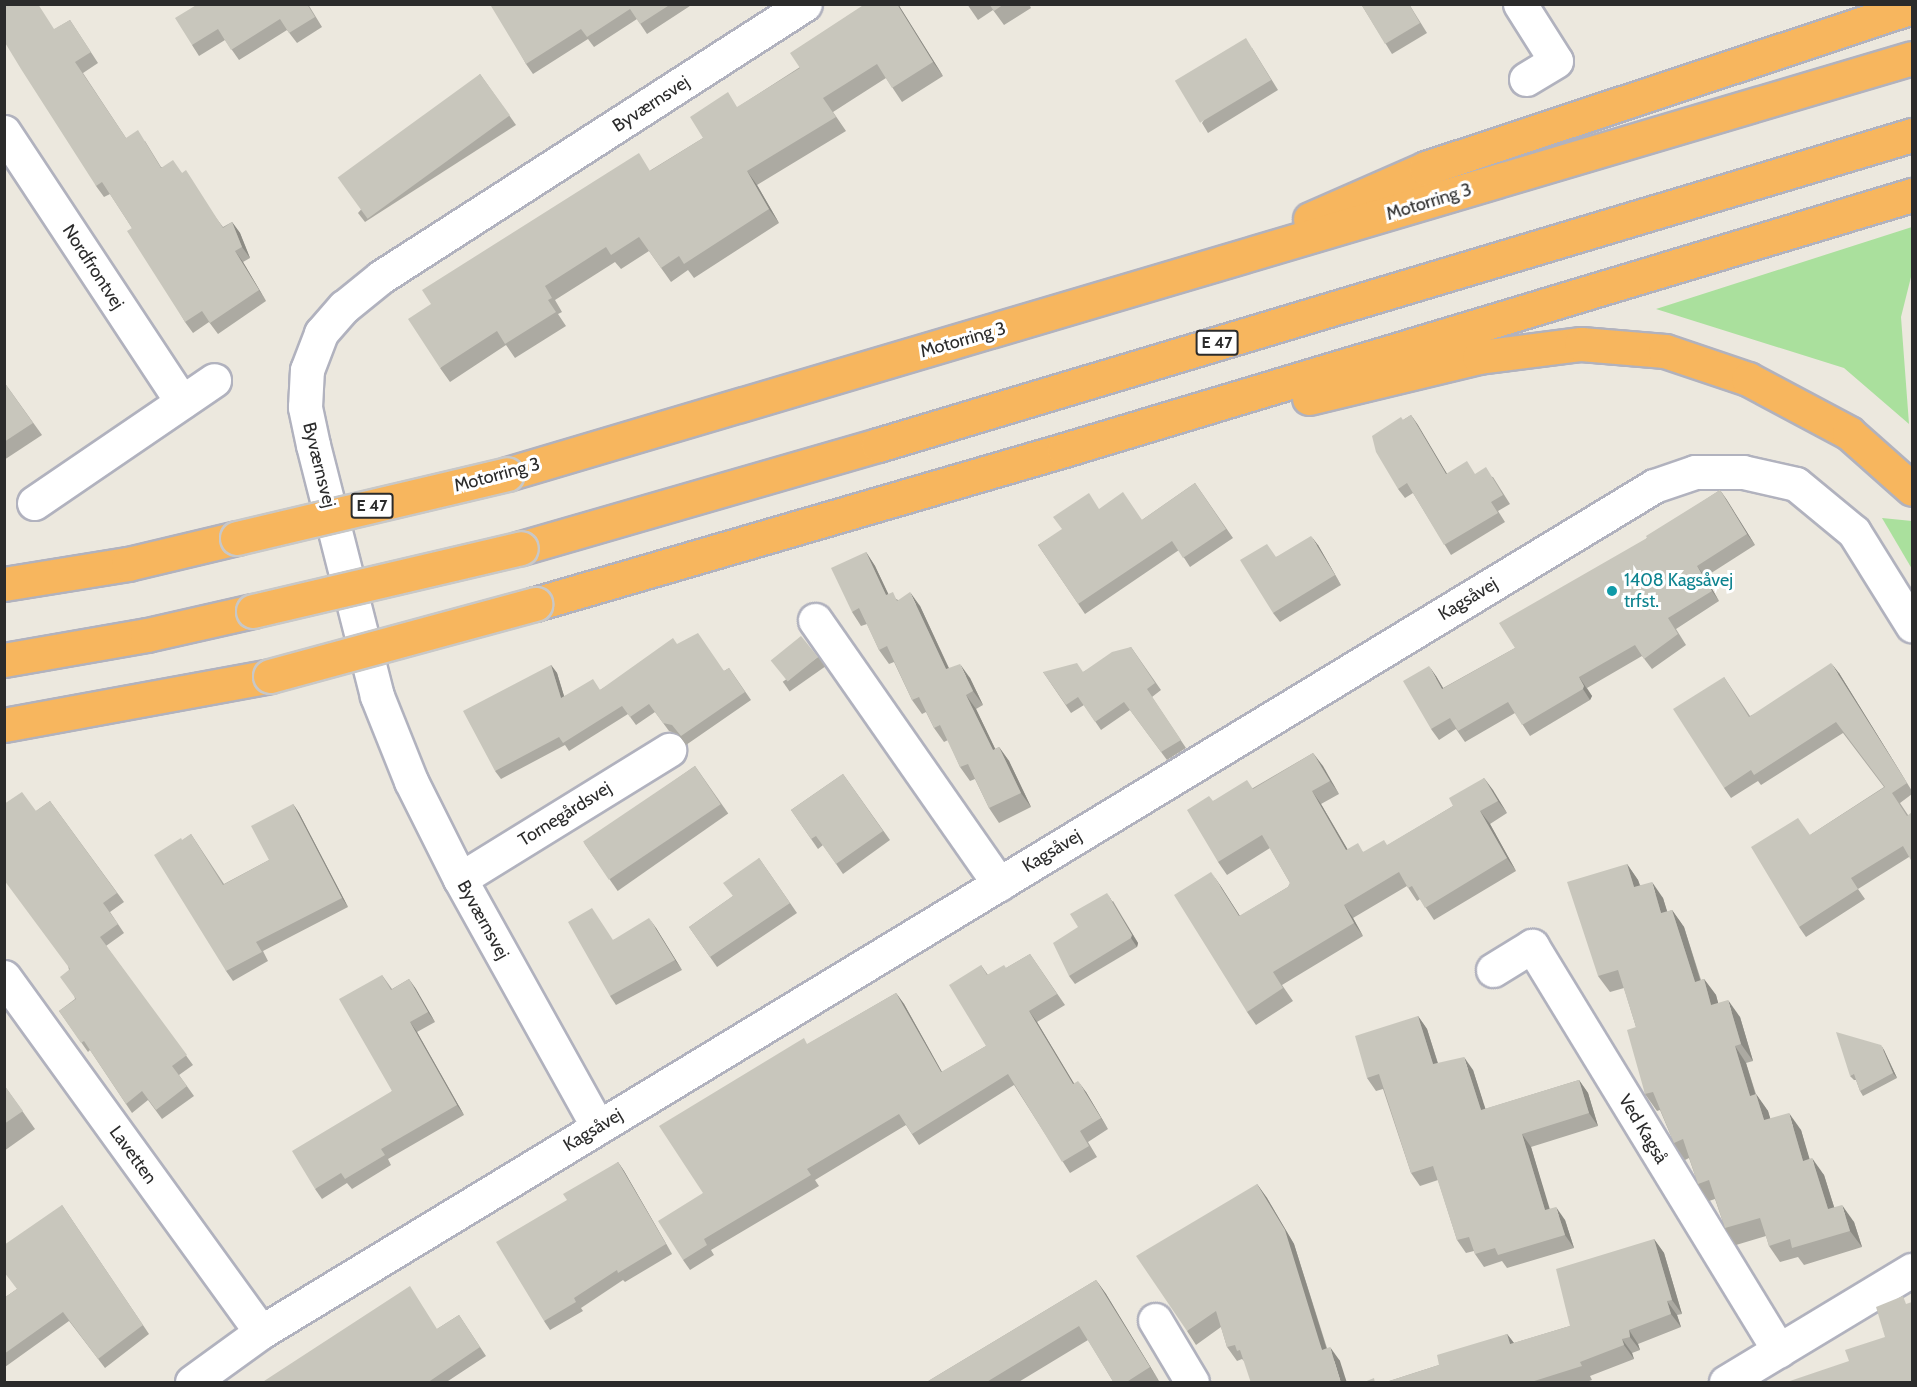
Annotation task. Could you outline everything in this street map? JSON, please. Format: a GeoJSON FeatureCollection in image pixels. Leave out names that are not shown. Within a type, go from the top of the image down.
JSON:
{"type":"FeatureCollection","features":[{"type":"Feature","properties":{"kind":"highway"},"geometry":{"type":"LineString","coordinates":[[1182,275],[1426,168],[1912,7]]}},
{"type":"Feature","properties":{"kind":"highway","name":"Motorring 3"},"geometry":{"type":"LineString","coordinates":[[4,584],[128,564],[507,474],[1904,61]]}},
{"type":"Feature","properties":{"kind":"highway","name":"E 47"},"geometry":{"type":"LineString","coordinates":[[4,660],[147,635],[521,548],[889,441],[1912,135]]}},
{"type":"Feature","properties":{"kind":"highway"},"geometry":{"type":"LineString","coordinates":[[4,725],[270,676],[535,604],[1064,450],[1912,195]]}},
{"type":"Feature","properties":{"kind":"highway"},"geometry":{"type":"LineString","coordinates":[[1064,450],[1271,407],[1479,357],[1581,344],[1665,351],[1748,379],[1849,433],[1912,489]]}},
{"type":"Feature","properties":{"kind":"street","name":"Byværnsvej"},"geometry":{"type":"LineString","coordinates":[[598,1127],[460,879],[411,781],[377,696],[304,407],[306,370],[321,333],[344,307],[381,277],[805,4]]}},
{"type":"Feature","properties":{"kind":"street"},"geometry":{"type":"LineString","coordinates":[[1520,4],[1556,61],[1526,80]]}},
{"type":"Feature","properties":{"kind":"street","name":"Nordfrontvej"},"geometry":{"type":"LineString","coordinates":[[4,132],[182,402]]}},
{"type":"Feature","properties":{"kind":"street"},"geometry":{"type":"LineString","coordinates":[[34,503],[214,380]]}},
{"type":"Feature","properties":{"kind":"street","name":"Kagsåvej"},"geometry":{"type":"LineString","coordinates":[[192,1383],[261,1332],[1654,486],[1695,472],[1743,472],[1796,484],[1854,532],[1912,625]]}},
{"type":"Feature","properties":{"kind":"street"},"geometry":{"type":"LineString","coordinates":[[815,620],[999,884]]}},
{"type":"Feature","properties":{"kind":"street","name":"Tornegårdsvej"},"geometry":{"type":"LineString","coordinates":[[460,879],[669,750]]}},
{"type":"Feature","properties":{"kind":"street","name":"Ved Kagså"},"geometry":{"type":"LineString","coordinates":[[1493,970],[1532,946],[1779,1351]]}},
{"type":"Feature","properties":{"kind":"street","name":"Lavetten"},"geometry":{"type":"LineString","coordinates":[[4,978],[261,1332]]}},
{"type":"Feature","properties":{"kind":"street"},"geometry":{"type":"LineString","coordinates":[[1726,1383],[1912,1270]]}},
{"type":"Feature","properties":{"kind":"street"},"geometry":{"type":"LineString","coordinates":[[1155,1320],[1192,1383]]}},
{"type":"Feature","properties":{"kind":"green space"},"geometry":{"type":"Polygon","coordinates":[[[1912,227],[1912,273],[1901,317],[1909,424],[1844,368],[1656,309],[1912,227]]]}},
{"type":"Feature","properties":{"kind":"green space"},"geometry":{"type":"Polygon","coordinates":[[[1882,518],[1912,521],[1912,569],[1882,518]]]}},
{"type":"Feature","properties":{"kind":"building"},"geometry":{"type":"Polygon","coordinates":[[[4,4],[38,4],[54,29],[70,20],[91,52],[75,62],[126,138],[138,130],[161,168],[173,160],[182,173],[186,170],[223,228],[232,222],[242,247],[235,251],[259,290],[210,323],[202,311],[185,322],[127,231],[132,228],[102,182],[96,186],[4,41],[4,4]]]}},
{"type":"Feature","properties":{"kind":"building"},"geometry":{"type":"Polygon","coordinates":[[[198,4],[307,4],[315,17],[289,33],[280,19],[231,50],[218,29],[192,45],[175,18],[198,4]]]}},
{"type":"Feature","properties":{"kind":"building"},"geometry":{"type":"Polygon","coordinates":[[[494,4],[671,4],[640,24],[630,9],[587,37],[581,29],[526,64],[491,6],[494,4]]]}},
{"type":"Feature","properties":{"kind":"building"},"geometry":{"type":"Polygon","coordinates":[[[865,4],[897,4],[933,62],[892,88],[877,64],[823,98],[836,117],[747,171],[769,209],[684,264],[679,256],[661,268],[639,237],[611,255],[606,247],[545,286],[552,298],[548,300],[556,312],[505,344],[497,331],[440,368],[408,319],[431,304],[422,290],[639,153],[650,171],[703,138],[690,117],[728,92],[737,107],[800,68],[790,53],[865,4]]]}},
{"type":"Feature","properties":{"kind":"building"},"geometry":{"type":"Polygon","coordinates":[[[989,4],[1004,4],[994,11],[989,4]]]}},
{"type":"Feature","properties":{"kind":"building"},"geometry":{"type":"Polygon","coordinates":[[[1361,4],[1409,4],[1420,23],[1385,44],[1361,4]]]}},
{"type":"Feature","properties":{"kind":"building"},"geometry":{"type":"Polygon","coordinates":[[[1246,38],[1271,80],[1200,123],[1175,81],[1246,38]]]}},
{"type":"Feature","properties":{"kind":"building"},"geometry":{"type":"Polygon","coordinates":[[[480,74],[510,115],[368,219],[338,177],[480,74]]]}},
{"type":"Feature","properties":{"kind":"building"},"geometry":{"type":"Polygon","coordinates":[[[4,382],[33,423],[4,442],[4,382]]]}},
{"type":"Feature","properties":{"kind":"building"},"geometry":{"type":"Polygon","coordinates":[[[1411,415],[1446,474],[1467,461],[1475,474],[1486,467],[1503,495],[1491,502],[1498,513],[1444,545],[1407,483],[1398,489],[1376,452],[1372,436],[1401,417],[1403,420],[1411,415]]]}},
{"type":"Feature","properties":{"kind":"building"},"geometry":{"type":"Polygon","coordinates":[[[1195,483],[1226,529],[1183,558],[1172,541],[1078,604],[1038,545],[1062,529],[1053,517],[1089,493],[1099,509],[1123,492],[1142,520],[1195,483]]]}},
{"type":"Feature","properties":{"kind":"building"},"geometry":{"type":"Polygon","coordinates":[[[1720,490],[1747,534],[1697,566],[1712,591],[1668,618],[1678,634],[1644,659],[1635,645],[1579,677],[1584,686],[1583,689],[1522,725],[1508,702],[1458,731],[1450,718],[1431,729],[1403,681],[1429,666],[1442,689],[1515,648],[1499,623],[1647,538],[1646,536],[1720,490]]]}},
{"type":"Feature","properties":{"kind":"building"},"geometry":{"type":"Polygon","coordinates":[[[1311,536],[1335,575],[1273,613],[1240,560],[1267,544],[1276,557],[1311,536]]]}},
{"type":"Feature","properties":{"kind":"building"},"geometry":{"type":"Polygon","coordinates":[[[866,552],[886,595],[893,592],[897,601],[910,592],[946,669],[960,664],[973,691],[966,695],[993,750],[999,747],[1021,793],[989,808],[968,764],[960,767],[940,725],[934,728],[919,697],[912,700],[887,646],[879,650],[859,608],[852,612],[831,568],[866,552]]]}},
{"type":"Feature","properties":{"kind":"building"},"geometry":{"type":"Polygon","coordinates":[[[698,633],[724,671],[729,668],[745,692],[681,736],[672,725],[663,723],[649,704],[630,717],[622,706],[563,743],[559,737],[495,771],[463,711],[551,665],[561,698],[593,679],[600,690],[673,638],[677,644],[698,633]]]}},
{"type":"Feature","properties":{"kind":"building"},"geometry":{"type":"Polygon","coordinates":[[[801,636],[818,657],[788,682],[771,661],[801,636]]]}},
{"type":"Feature","properties":{"kind":"building"},"geometry":{"type":"Polygon","coordinates":[[[1131,647],[1155,683],[1147,689],[1181,740],[1161,752],[1124,702],[1095,722],[1078,697],[1066,705],[1043,672],[1077,663],[1083,672],[1112,652],[1131,647]]]}},
{"type":"Feature","properties":{"kind":"building"},"geometry":{"type":"Polygon","coordinates":[[[1831,663],[1907,783],[1892,793],[1907,816],[1912,812],[1912,862],[1903,846],[1851,878],[1858,889],[1799,927],[1751,847],[1798,818],[1810,835],[1885,787],[1836,722],[1754,775],[1751,770],[1724,788],[1673,709],[1724,677],[1749,717],[1831,663]]]}},
{"type":"Feature","properties":{"kind":"building"},"geometry":{"type":"Polygon","coordinates":[[[1313,753],[1330,781],[1312,791],[1346,850],[1358,843],[1363,852],[1384,840],[1387,845],[1453,806],[1449,798],[1484,778],[1498,801],[1480,811],[1507,858],[1425,908],[1412,886],[1408,888],[1399,872],[1344,905],[1354,923],[1273,972],[1283,988],[1247,1012],[1174,895],[1211,872],[1239,916],[1288,887],[1290,883],[1262,835],[1218,862],[1187,810],[1209,796],[1213,801],[1247,780],[1253,789],[1313,753]]]}},
{"type":"Feature","properties":{"kind":"building"},"geometry":{"type":"Polygon","coordinates":[[[695,766],[721,804],[609,880],[583,841],[695,766]]]}},
{"type":"Feature","properties":{"kind":"building"},"geometry":{"type":"Polygon","coordinates":[[[843,774],[883,831],[836,864],[816,836],[811,839],[791,810],[843,774]]]}},
{"type":"Feature","properties":{"kind":"building"},"geometry":{"type":"Polygon","coordinates":[[[22,792],[36,811],[50,801],[117,893],[103,903],[118,924],[100,937],[187,1055],[172,1066],[187,1086],[156,1110],[142,1091],[126,1104],[84,1041],[81,1043],[59,1011],[76,999],[60,977],[70,969],[4,880],[4,804],[22,792]]]}},
{"type":"Feature","properties":{"kind":"building"},"geometry":{"type":"Polygon","coordinates":[[[293,804],[342,898],[256,942],[262,952],[226,971],[154,855],[191,834],[223,885],[269,860],[251,826],[293,804]]]}},
{"type":"Feature","properties":{"kind":"building"},"geometry":{"type":"Polygon","coordinates":[[[759,858],[790,903],[710,957],[689,927],[733,896],[723,883],[759,858]]]}},
{"type":"Feature","properties":{"kind":"building"},"geometry":{"type":"Polygon","coordinates":[[[1627,864],[1634,887],[1652,882],[1661,913],[1672,910],[1695,982],[1704,979],[1711,1005],[1728,1000],[1741,1044],[1735,1046],[1750,1096],[1756,1094],[1764,1120],[1789,1113],[1803,1161],[1812,1158],[1828,1209],[1842,1205],[1850,1231],[1792,1248],[1790,1239],[1769,1246],[1760,1218],[1725,1228],[1709,1180],[1698,1184],[1683,1139],[1674,1143],[1653,1092],[1645,1094],[1627,1030],[1636,1027],[1618,970],[1598,976],[1567,882],[1627,864]]]}},
{"type":"Feature","properties":{"kind":"building"},"geometry":{"type":"Polygon","coordinates":[[[1107,893],[1132,935],[1131,938],[1069,976],[1053,943],[1078,927],[1070,914],[1107,893]]]}},
{"type":"Feature","properties":{"kind":"building"},"geometry":{"type":"Polygon","coordinates":[[[592,908],[613,940],[649,918],[675,960],[610,996],[568,922],[592,908]]]}},
{"type":"Feature","properties":{"kind":"building"},"geometry":{"type":"Polygon","coordinates":[[[1030,954],[1057,994],[1029,1011],[1073,1084],[1078,1081],[1101,1118],[1080,1131],[1089,1146],[1062,1162],[1008,1074],[912,1134],[899,1114],[807,1169],[811,1175],[704,1239],[707,1245],[683,1260],[658,1221],[703,1193],[659,1126],[804,1038],[807,1044],[896,993],[941,1072],[986,1046],[949,985],[981,965],[987,975],[1004,965],[1006,968],[1030,954]]]}},
{"type":"Feature","properties":{"kind":"building"},"geometry":{"type":"Polygon","coordinates":[[[382,975],[391,990],[409,979],[428,1012],[410,1022],[457,1105],[381,1149],[385,1155],[345,1179],[341,1173],[315,1189],[292,1151],[392,1091],[339,999],[382,975]]]}},
{"type":"Feature","properties":{"kind":"building"},"geometry":{"type":"Polygon","coordinates":[[[1418,1016],[1433,1064],[1464,1057],[1481,1110],[1579,1080],[1589,1113],[1522,1134],[1545,1210],[1556,1207],[1565,1235],[1498,1255],[1495,1248],[1475,1254],[1469,1237],[1457,1240],[1433,1166],[1411,1173],[1379,1074],[1367,1078],[1355,1036],[1418,1016]]]}},
{"type":"Feature","properties":{"kind":"building"},"geometry":{"type":"Polygon","coordinates":[[[1836,1032],[1881,1045],[1893,1073],[1860,1091],[1854,1074],[1850,1076],[1836,1032]]]}},
{"type":"Feature","properties":{"kind":"building"},"geometry":{"type":"Polygon","coordinates":[[[4,1085],[23,1111],[4,1124],[4,1085]]]}},
{"type":"Feature","properties":{"kind":"building"},"geometry":{"type":"Polygon","coordinates":[[[618,1162],[666,1244],[618,1273],[617,1270],[574,1298],[576,1302],[544,1321],[496,1242],[567,1200],[563,1194],[618,1162]]]}},
{"type":"Feature","properties":{"kind":"building"},"geometry":{"type":"Polygon","coordinates":[[[1257,1184],[1285,1230],[1322,1350],[1330,1347],[1341,1383],[1251,1383],[1240,1350],[1237,1351],[1235,1345],[1227,1347],[1216,1311],[1187,1331],[1136,1256],[1257,1184]]]}},
{"type":"Feature","properties":{"kind":"building"},"geometry":{"type":"Polygon","coordinates":[[[62,1205],[143,1325],[98,1359],[63,1312],[4,1354],[4,1298],[17,1289],[4,1272],[4,1245],[62,1205]]]}},
{"type":"Feature","properties":{"kind":"building"},"geometry":{"type":"Polygon","coordinates":[[[1654,1239],[1672,1300],[1667,1301],[1671,1314],[1629,1330],[1630,1337],[1622,1339],[1624,1345],[1580,1362],[1582,1366],[1528,1383],[1383,1383],[1439,1365],[1437,1355],[1507,1334],[1510,1344],[1570,1326],[1556,1269],[1654,1239]]]}},
{"type":"Feature","properties":{"kind":"building"},"geometry":{"type":"Polygon","coordinates":[[[1096,1280],[1150,1367],[1125,1383],[1114,1383],[1079,1326],[985,1383],[925,1383],[1096,1280]]]}},
{"type":"Feature","properties":{"kind":"building"},"geometry":{"type":"Polygon","coordinates":[[[410,1286],[437,1329],[459,1315],[480,1347],[427,1383],[261,1383],[410,1286]]]}},
{"type":"Feature","properties":{"kind":"building"},"geometry":{"type":"Polygon","coordinates":[[[1903,1296],[1906,1304],[1912,1302],[1912,1383],[1784,1383],[1849,1361],[1845,1350],[1885,1337],[1876,1307],[1903,1296]]]}},
{"type":"Feature","properties":{"kind":"building"},"geometry":{"type":"Polygon","coordinates":[[[1374,1378],[1375,1383],[1362,1383],[1374,1378]]]}},
{"type":"Feature","properties":{"kind":"place","name":"1408 Kagsåvej trfst."},"geometry":{"type":"Point","coordinates":[1612,591]}}]}
